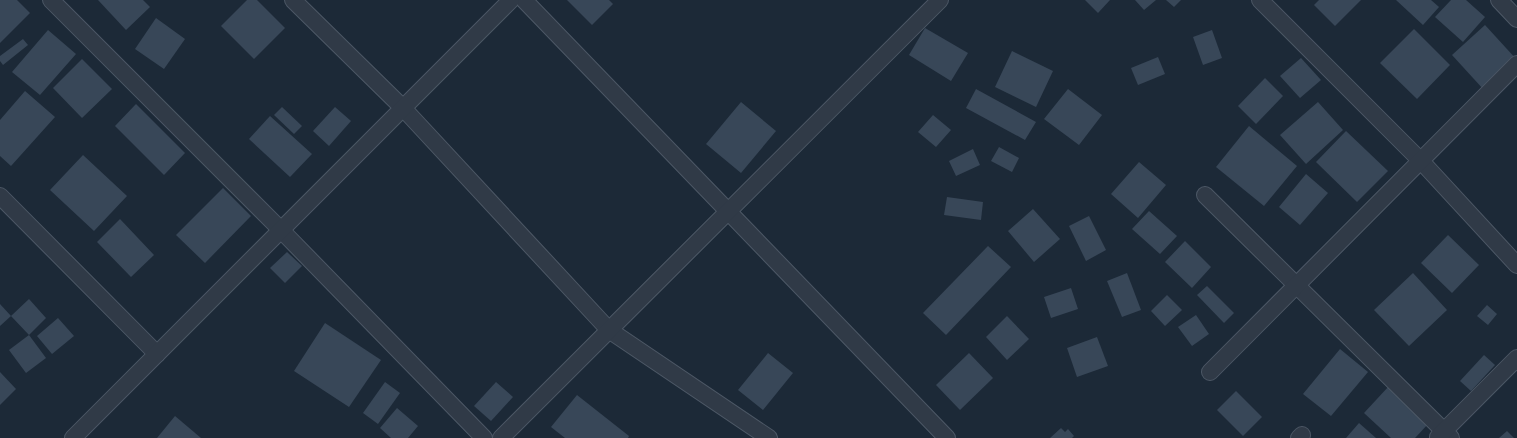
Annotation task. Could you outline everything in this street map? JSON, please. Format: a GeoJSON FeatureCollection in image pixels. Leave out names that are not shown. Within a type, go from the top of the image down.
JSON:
{"type":"FeatureCollection","features":[{"type":"Feature","properties":{"kind":"street"},"geometry":{"type":"LineString","coordinates":[[293,0],[403,108],[609,330],[769,438]]}},
{"type":"Feature","properties":{"kind":"street"},"geometry":{"type":"LineString","coordinates":[[73,438],[511,0]]}},
{"type":"Feature","properties":{"kind":"street"},"geometry":{"type":"LineString","coordinates":[[524,0],[947,438]]}},
{"type":"Feature","properties":{"kind":"street"},"geometry":{"type":"LineString","coordinates":[[501,438],[940,0]]}},
{"type":"Feature","properties":{"kind":"street"},"geometry":{"type":"LineString","coordinates":[[1260,0],[1421,161],[1517,265]]}},
{"type":"Feature","properties":{"kind":"street"},"geometry":{"type":"LineString","coordinates":[[1499,0],[1517,19]]}},
{"type":"Feature","properties":{"kind":"street"},"geometry":{"type":"LineString","coordinates":[[55,2],[484,438]]}},
{"type":"Feature","properties":{"kind":"street"},"geometry":{"type":"LineString","coordinates":[[1210,372],[1517,64]]}},
{"type":"Feature","properties":{"kind":"street"},"geometry":{"type":"LineString","coordinates":[[1205,195],[1297,285],[1444,436],[1517,358]]}},
{"type":"Feature","properties":{"kind":"street"},"geometry":{"type":"LineString","coordinates":[[0,196],[157,354]]}},
{"type":"Feature","properties":{"kind":"building"},"geometry":{"type":"Polygon","coordinates":[[[0,0],[17,0],[30,13],[0,43],[0,0]]]}},
{"type":"Feature","properties":{"kind":"building"},"geometry":{"type":"Polygon","coordinates":[[[98,0],[143,0],[150,7],[126,30],[98,0]]]}},
{"type":"Feature","properties":{"kind":"building"},"geometry":{"type":"Polygon","coordinates":[[[247,0],[257,0],[285,28],[254,59],[221,26],[247,0]]]}},
{"type":"Feature","properties":{"kind":"building"},"geometry":{"type":"Polygon","coordinates":[[[567,0],[609,0],[613,4],[592,25],[567,0]]]}},
{"type":"Feature","properties":{"kind":"building"},"geometry":{"type":"Polygon","coordinates":[[[1085,0],[1110,0],[1098,13],[1085,0]]]}},
{"type":"Feature","properties":{"kind":"building"},"geometry":{"type":"Polygon","coordinates":[[[1135,0],[1156,0],[1144,10],[1135,0]]]}},
{"type":"Feature","properties":{"kind":"building"},"geometry":{"type":"Polygon","coordinates":[[[1166,0],[1181,0],[1174,7],[1166,0]]]}},
{"type":"Feature","properties":{"kind":"building"},"geometry":{"type":"Polygon","coordinates":[[[1319,0],[1361,0],[1335,26],[1314,5],[1319,0]]]}},
{"type":"Feature","properties":{"kind":"building"},"geometry":{"type":"Polygon","coordinates":[[[1396,0],[1431,0],[1439,7],[1423,25],[1396,0]]]}},
{"type":"Feature","properties":{"kind":"building"},"geometry":{"type":"Polygon","coordinates":[[[1451,0],[1466,0],[1485,17],[1463,42],[1435,17],[1451,0]]]}},
{"type":"Feature","properties":{"kind":"building"},"geometry":{"type":"Polygon","coordinates":[[[156,18],[185,39],[164,69],[135,49],[156,18]]]}},
{"type":"Feature","properties":{"kind":"building"},"geometry":{"type":"Polygon","coordinates":[[[1485,25],[1517,60],[1484,90],[1452,55],[1485,25]]]}},
{"type":"Feature","properties":{"kind":"building"},"geometry":{"type":"Polygon","coordinates":[[[925,28],[968,53],[951,81],[909,55],[925,28]]]}},
{"type":"Feature","properties":{"kind":"building"},"geometry":{"type":"Polygon","coordinates":[[[1414,29],[1450,65],[1417,99],[1380,63],[1414,29]]]}},
{"type":"Feature","properties":{"kind":"building"},"geometry":{"type":"Polygon","coordinates":[[[48,30],[76,54],[40,95],[12,72],[48,30]]]}},
{"type":"Feature","properties":{"kind":"building"},"geometry":{"type":"Polygon","coordinates":[[[1212,30],[1222,58],[1203,65],[1193,37],[1212,30]]]}},
{"type":"Feature","properties":{"kind":"building"},"geometry":{"type":"Polygon","coordinates":[[[23,39],[28,45],[3,65],[0,61],[0,56],[23,39]]]}},
{"type":"Feature","properties":{"kind":"building"},"geometry":{"type":"Polygon","coordinates":[[[1012,51],[1053,71],[1036,107],[995,87],[1012,51]]]}},
{"type":"Feature","properties":{"kind":"building"},"geometry":{"type":"Polygon","coordinates":[[[1158,57],[1165,74],[1138,85],[1131,68],[1158,57]]]}},
{"type":"Feature","properties":{"kind":"building"},"geometry":{"type":"Polygon","coordinates":[[[1301,58],[1321,80],[1300,98],[1280,76],[1301,58]]]}},
{"type":"Feature","properties":{"kind":"building"},"geometry":{"type":"Polygon","coordinates":[[[82,59],[112,89],[82,118],[53,88],[82,59]]]}},
{"type":"Feature","properties":{"kind":"building"},"geometry":{"type":"Polygon","coordinates":[[[1265,78],[1283,96],[1256,124],[1238,106],[1265,78]]]}},
{"type":"Feature","properties":{"kind":"building"},"geometry":{"type":"Polygon","coordinates":[[[976,89],[1036,122],[1025,140],[966,108],[976,89]]]}},
{"type":"Feature","properties":{"kind":"building"},"geometry":{"type":"Polygon","coordinates":[[[1068,89],[1102,115],[1079,145],[1044,119],[1068,89]]]}},
{"type":"Feature","properties":{"kind":"building"},"geometry":{"type":"Polygon","coordinates":[[[25,91],[55,117],[11,166],[0,156],[0,120],[25,91]]]}},
{"type":"Feature","properties":{"kind":"building"},"geometry":{"type":"Polygon","coordinates":[[[741,102],[776,131],[741,173],[706,144],[741,102]]]}},
{"type":"Feature","properties":{"kind":"building"},"geometry":{"type":"Polygon","coordinates":[[[1318,102],[1343,130],[1306,164],[1280,135],[1318,102]]]}},
{"type":"Feature","properties":{"kind":"building"},"geometry":{"type":"Polygon","coordinates":[[[136,104],[185,153],[164,175],[115,126],[136,104]]]}},
{"type":"Feature","properties":{"kind":"building"},"geometry":{"type":"Polygon","coordinates":[[[282,107],[302,126],[294,134],[274,115],[282,107]]]}},
{"type":"Feature","properties":{"kind":"building"},"geometry":{"type":"Polygon","coordinates":[[[335,107],[351,121],[329,146],[313,131],[335,107]]]}},
{"type":"Feature","properties":{"kind":"building"},"geometry":{"type":"Polygon","coordinates":[[[933,115],[951,130],[936,147],[918,132],[933,115]]]}},
{"type":"Feature","properties":{"kind":"building"},"geometry":{"type":"Polygon","coordinates":[[[270,116],[312,154],[290,177],[249,139],[270,116]]]}},
{"type":"Feature","properties":{"kind":"building"},"geometry":{"type":"Polygon","coordinates":[[[1249,126],[1297,166],[1264,206],[1216,167],[1249,126]]]}},
{"type":"Feature","properties":{"kind":"building"},"geometry":{"type":"Polygon","coordinates":[[[1346,131],[1388,171],[1357,202],[1316,162],[1346,131]]]}},
{"type":"Feature","properties":{"kind":"building"},"geometry":{"type":"Polygon","coordinates":[[[999,147],[1019,158],[1012,172],[991,161],[999,147]]]}},
{"type":"Feature","properties":{"kind":"building"},"geometry":{"type":"Polygon","coordinates":[[[973,149],[980,165],[956,176],[949,161],[973,149]]]}},
{"type":"Feature","properties":{"kind":"building"},"geometry":{"type":"Polygon","coordinates":[[[83,155],[127,196],[94,231],[50,190],[83,155]]]}},
{"type":"Feature","properties":{"kind":"building"},"geometry":{"type":"Polygon","coordinates":[[[1139,162],[1166,185],[1138,218],[1111,194],[1139,162]]]}},
{"type":"Feature","properties":{"kind":"building"},"geometry":{"type":"Polygon","coordinates":[[[1306,174],[1328,193],[1300,225],[1279,207],[1306,174]]]}},
{"type":"Feature","properties":{"kind":"building"},"geometry":{"type":"Polygon","coordinates":[[[223,188],[251,216],[205,263],[176,235],[223,188]]]}},
{"type":"Feature","properties":{"kind":"building"},"geometry":{"type":"Polygon","coordinates":[[[947,197],[983,202],[981,220],[944,215],[947,197]]]}},
{"type":"Feature","properties":{"kind":"building"},"geometry":{"type":"Polygon","coordinates":[[[1033,209],[1060,239],[1034,262],[1008,231],[1033,209]]]}},
{"type":"Feature","properties":{"kind":"building"},"geometry":{"type":"Polygon","coordinates":[[[1149,211],[1177,236],[1160,254],[1132,229],[1149,211]]]}},
{"type":"Feature","properties":{"kind":"building"},"geometry":{"type":"Polygon","coordinates":[[[1089,216],[1106,250],[1086,261],[1069,226],[1089,216]]]}},
{"type":"Feature","properties":{"kind":"building"},"geometry":{"type":"Polygon","coordinates":[[[120,219],[154,255],[131,277],[97,242],[120,219]]]}},
{"type":"Feature","properties":{"kind":"building"},"geometry":{"type":"Polygon","coordinates":[[[1448,235],[1479,265],[1452,293],[1421,263],[1448,235]]]}},
{"type":"Feature","properties":{"kind":"building"},"geometry":{"type":"Polygon","coordinates":[[[1185,241],[1211,267],[1192,288],[1165,262],[1185,241]]]}},
{"type":"Feature","properties":{"kind":"building"},"geometry":{"type":"Polygon","coordinates":[[[988,246],[1011,267],[946,335],[923,313],[988,246]]]}},
{"type":"Feature","properties":{"kind":"building"},"geometry":{"type":"Polygon","coordinates":[[[287,252],[302,266],[285,283],[270,268],[287,252]]]}},
{"type":"Feature","properties":{"kind":"building"},"geometry":{"type":"Polygon","coordinates":[[[1127,273],[1141,310],[1122,317],[1107,281],[1127,273]]]}},
{"type":"Feature","properties":{"kind":"building"},"geometry":{"type":"Polygon","coordinates":[[[1413,273],[1447,310],[1409,346],[1374,310],[1413,273]]]}},
{"type":"Feature","properties":{"kind":"building"},"geometry":{"type":"Polygon","coordinates":[[[1207,286],[1234,313],[1224,323],[1197,295],[1207,286]]]}},
{"type":"Feature","properties":{"kind":"building"},"geometry":{"type":"Polygon","coordinates":[[[1071,288],[1078,309],[1051,318],[1044,297],[1071,288]]]}},
{"type":"Feature","properties":{"kind":"building"},"geometry":{"type":"Polygon","coordinates":[[[1167,295],[1182,310],[1165,326],[1151,311],[1167,295]]]}},
{"type":"Feature","properties":{"kind":"building"},"geometry":{"type":"Polygon","coordinates":[[[29,299],[46,318],[29,335],[11,316],[29,299]]]}},
{"type":"Feature","properties":{"kind":"building"},"geometry":{"type":"Polygon","coordinates":[[[0,304],[11,316],[0,326],[0,304]]]}},
{"type":"Feature","properties":{"kind":"building"},"geometry":{"type":"Polygon","coordinates":[[[1487,305],[1497,314],[1488,325],[1477,316],[1487,305]]]}},
{"type":"Feature","properties":{"kind":"building"},"geometry":{"type":"Polygon","coordinates":[[[1196,315],[1209,334],[1192,346],[1178,327],[1196,315]]]}},
{"type":"Feature","properties":{"kind":"building"},"geometry":{"type":"Polygon","coordinates":[[[1007,316],[1029,339],[1007,360],[986,337],[1007,316]]]}},
{"type":"Feature","properties":{"kind":"building"},"geometry":{"type":"Polygon","coordinates":[[[58,318],[74,336],[52,354],[37,336],[58,318]]]}},
{"type":"Feature","properties":{"kind":"building"},"geometry":{"type":"Polygon","coordinates":[[[325,323],[381,360],[349,407],[294,371],[325,323]]]}},
{"type":"Feature","properties":{"kind":"building"},"geometry":{"type":"Polygon","coordinates":[[[29,335],[46,358],[26,373],[9,350],[29,335]]]}},
{"type":"Feature","properties":{"kind":"building"},"geometry":{"type":"Polygon","coordinates":[[[1097,337],[1108,366],[1077,377],[1067,348],[1097,337]]]}},
{"type":"Feature","properties":{"kind":"building"},"geometry":{"type":"Polygon","coordinates":[[[1340,349],[1368,372],[1331,416],[1303,394],[1340,349]]]}},
{"type":"Feature","properties":{"kind":"building"},"geometry":{"type":"Polygon","coordinates":[[[768,353],[793,373],[763,410],[738,390],[768,353]]]}},
{"type":"Feature","properties":{"kind":"building"},"geometry":{"type":"Polygon","coordinates":[[[969,353],[993,378],[960,410],[936,385],[969,353]]]}},
{"type":"Feature","properties":{"kind":"building"},"geometry":{"type":"Polygon","coordinates":[[[1484,355],[1495,365],[1471,391],[1460,381],[1484,355]]]}},
{"type":"Feature","properties":{"kind":"building"},"geometry":{"type":"Polygon","coordinates":[[[0,372],[16,389],[0,405],[0,372]]]}},
{"type":"Feature","properties":{"kind":"building"},"geometry":{"type":"Polygon","coordinates":[[[385,382],[400,393],[378,424],[363,413],[385,382]]]}},
{"type":"Feature","properties":{"kind":"building"},"geometry":{"type":"Polygon","coordinates":[[[496,382],[513,397],[491,421],[474,406],[496,382]]]}},
{"type":"Feature","properties":{"kind":"building"},"geometry":{"type":"Polygon","coordinates":[[[1389,386],[1429,423],[1415,438],[1391,438],[1364,413],[1389,386]]]}},
{"type":"Feature","properties":{"kind":"building"},"geometry":{"type":"Polygon","coordinates":[[[1236,391],[1262,417],[1243,436],[1217,410],[1236,391]]]}},
{"type":"Feature","properties":{"kind":"building"},"geometry":{"type":"Polygon","coordinates":[[[577,395],[629,436],[628,438],[565,438],[551,427],[577,395]]]}},
{"type":"Feature","properties":{"kind":"building"},"geometry":{"type":"Polygon","coordinates":[[[397,408],[418,426],[408,438],[391,438],[380,428],[397,408]]]}},
{"type":"Feature","properties":{"kind":"building"},"geometry":{"type":"Polygon","coordinates":[[[175,416],[201,438],[157,438],[175,416]]]}},
{"type":"Feature","properties":{"kind":"building"},"geometry":{"type":"Polygon","coordinates":[[[1359,423],[1376,438],[1346,438],[1359,423]]]}},
{"type":"Feature","properties":{"kind":"building"},"geometry":{"type":"Polygon","coordinates":[[[1061,428],[1065,432],[1068,429],[1074,436],[1072,438],[1050,438],[1061,428]]]}},
{"type":"Feature","properties":{"kind":"building"},"geometry":{"type":"Polygon","coordinates":[[[1507,431],[1514,438],[1499,438],[1507,431]]]}}]}
